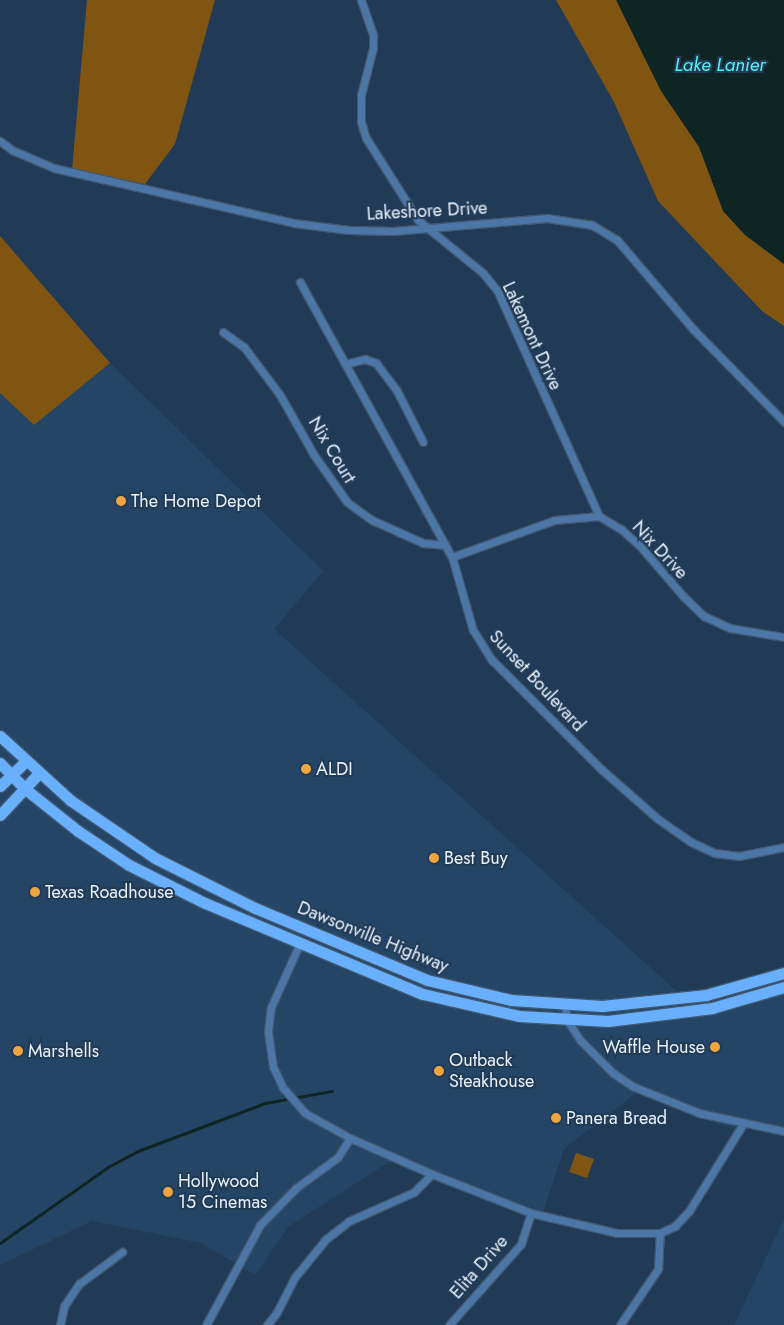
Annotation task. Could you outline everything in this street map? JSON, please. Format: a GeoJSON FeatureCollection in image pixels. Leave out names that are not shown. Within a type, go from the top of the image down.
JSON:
{"type":"FeatureCollection","features":[{"type":"Feature","properties":{"kind":"main road","name":"Dawsonville Highway"},"geometry":{"type":"LineString","coordinates":[[0,736],[39,773],[105,826],[155,858],[255,908],[427,980],[493,996],[566,1005],[602,1006],[674,1001],[744,987],[784,973]]}},
{"type":"Feature","properties":{"kind":"main road"},"geometry":{"type":"LineString","coordinates":[[0,786],[26,761]]}},
{"type":"Feature","properties":{"kind":"main road","name":"Dawsonville Highway"},"geometry":{"type":"LineString","coordinates":[[0,763],[24,788],[78,831],[129,864],[205,903],[423,994],[492,1012],[567,1020],[658,1017],[712,1008],[784,987]]}},
{"type":"Feature","properties":{"kind":"main road"},"geometry":{"type":"LineString","coordinates":[[0,815],[39,773]]}},
{"type":"Feature","properties":{"kind":"street","name":"Lakemont Drive"},"geometry":{"type":"LineString","coordinates":[[361,0],[373,34],[373,48],[361,95],[361,122],[374,152],[418,220],[483,273],[497,290],[599,516]]}},
{"type":"Feature","properties":{"kind":"street","name":"Lakeshore Drive"},"geometry":{"type":"LineString","coordinates":[[0,141],[12,150],[54,168],[217,207],[349,230],[427,229],[547,218],[579,222],[604,231],[632,256],[694,330],[784,422]]}},
{"type":"Feature","properties":{"kind":"street","name":"Sunset Boulevard"},"geometry":{"type":"LineString","coordinates":[[300,282],[452,557],[470,621],[482,647],[601,769],[658,819],[690,842],[714,853],[752,855],[784,847]]}},
{"type":"Feature","properties":{"kind":"street","name":"Nix Court"},"geometry":{"type":"LineString","coordinates":[[223,332],[244,347],[280,394],[314,455],[347,502],[372,520],[423,543],[444,545]]}},
{"type":"Feature","properties":{"kind":"street"},"geometry":{"type":"LineString","coordinates":[[345,364],[365,359],[376,364],[397,391],[423,442]]}},
{"type":"Feature","properties":{"kind":"street"},"geometry":{"type":"LineString","coordinates":[[452,557],[555,520],[599,516]]}},
{"type":"Feature","properties":{"kind":"street","name":"Nix Drive"},"geometry":{"type":"LineString","coordinates":[[599,516],[640,546],[683,596],[704,616],[730,628],[784,637]]}},
{"type":"Feature","properties":{"kind":"street"},"geometry":{"type":"LineString","coordinates":[[300,943],[271,1008],[268,1031],[273,1068],[283,1088],[305,1113],[350,1138],[432,1174],[531,1213],[617,1233],[660,1233],[675,1226],[689,1211],[743,1124]]}},
{"type":"Feature","properties":{"kind":"street"},"geometry":{"type":"LineString","coordinates":[[566,1005],[567,1020],[595,1057],[632,1086],[699,1113],[743,1124],[784,1131]]}},
{"type":"Feature","properties":{"kind":"street"},"geometry":{"type":"LineString","coordinates":[[206,1325],[260,1225],[296,1188],[338,1157],[350,1138]]}},
{"type":"Feature","properties":{"kind":"street"},"geometry":{"type":"LineString","coordinates":[[267,1325],[277,1312],[295,1277],[326,1238],[349,1221],[414,1192],[432,1174]]}},
{"type":"Feature","properties":{"kind":"street","name":"Elita Drive"},"geometry":{"type":"LineString","coordinates":[[449,1325],[521,1244],[531,1213]]}},
{"type":"Feature","properties":{"kind":"street"},"geometry":{"type":"LineString","coordinates":[[620,1325],[658,1270],[660,1233]]}},
{"type":"Feature","properties":{"kind":"street"},"geometry":{"type":"LineString","coordinates":[[60,1325],[64,1306],[79,1284],[122,1252]]}},
{"type":"Feature","properties":{"kind":"shaded area"},"geometry":{"type":"Polygon","coordinates":[[[87,0],[215,0],[175,144],[145,184],[72,170],[87,0]]]}},
{"type":"Feature","properties":{"kind":"shaded area"},"geometry":{"type":"Polygon","coordinates":[[[556,0],[621,0],[784,256],[784,326],[762,311],[658,201],[614,102],[556,0]]]}},
{"type":"Feature","properties":{"kind":"shaded area"},"geometry":{"type":"Polygon","coordinates":[[[0,236],[110,363],[34,425],[0,393],[0,236]]]}},
{"type":"Feature","properties":{"kind":"shaded area"},"geometry":{"type":"Polygon","coordinates":[[[110,363],[323,571],[274,629],[692,1005],[736,998],[784,983],[784,1131],[724,1126],[637,1092],[564,1149],[543,1212],[395,1158],[288,1227],[255,1275],[201,1243],[92,1221],[0,1265],[0,393],[34,424],[110,363]]]}},
{"type":"Feature","properties":{"kind":"shaded area"},"geometry":{"type":"Polygon","coordinates":[[[576,1153],[594,1159],[587,1178],[569,1172],[576,1153]]]}},
{"type":"Feature","properties":{"kind":"shaded area"},"geometry":{"type":"Polygon","coordinates":[[[784,1219],[784,1325],[734,1325],[784,1219]]]}},
{"type":"Feature","properties":{"kind":"water","name":"Lake Lanier"},"geometry":{"type":"Polygon","coordinates":[[[616,0],[784,0],[784,264],[745,235],[723,211],[699,147],[661,91],[616,0]]]}},
{"type":"Feature","properties":{"kind":"waterway"},"geometry":{"type":"LineString","coordinates":[[0,1243],[108,1167],[138,1151],[265,1103],[332,1091]]}},
{"type":"Feature","properties":{"kind":"place","name":"The Home Depot"},"geometry":{"type":"Point","coordinates":[121,501]}},
{"type":"Feature","properties":{"kind":"place","name":"ALDI"},"geometry":{"type":"Point","coordinates":[306,769]}},
{"type":"Feature","properties":{"kind":"place","name":"Best Buy"},"geometry":{"type":"Point","coordinates":[434,858]}},
{"type":"Feature","properties":{"kind":"place","name":"Texas Roadhouse"},"geometry":{"type":"Point","coordinates":[35,892]}},
{"type":"Feature","properties":{"kind":"place","name":"Waffle House"},"geometry":{"type":"Point","coordinates":[715,1047]}},
{"type":"Feature","properties":{"kind":"place","name":"Marshells"},"geometry":{"type":"Point","coordinates":[18,1051]}},
{"type":"Feature","properties":{"kind":"place","name":"Outback Steakhouse"},"geometry":{"type":"Point","coordinates":[439,1071]}},
{"type":"Feature","properties":{"kind":"place","name":"Panera Bread"},"geometry":{"type":"Point","coordinates":[556,1118]}},
{"type":"Feature","properties":{"kind":"place","name":"Hollywood 15 Cinemas"},"geometry":{"type":"Point","coordinates":[168,1192]}}]}
